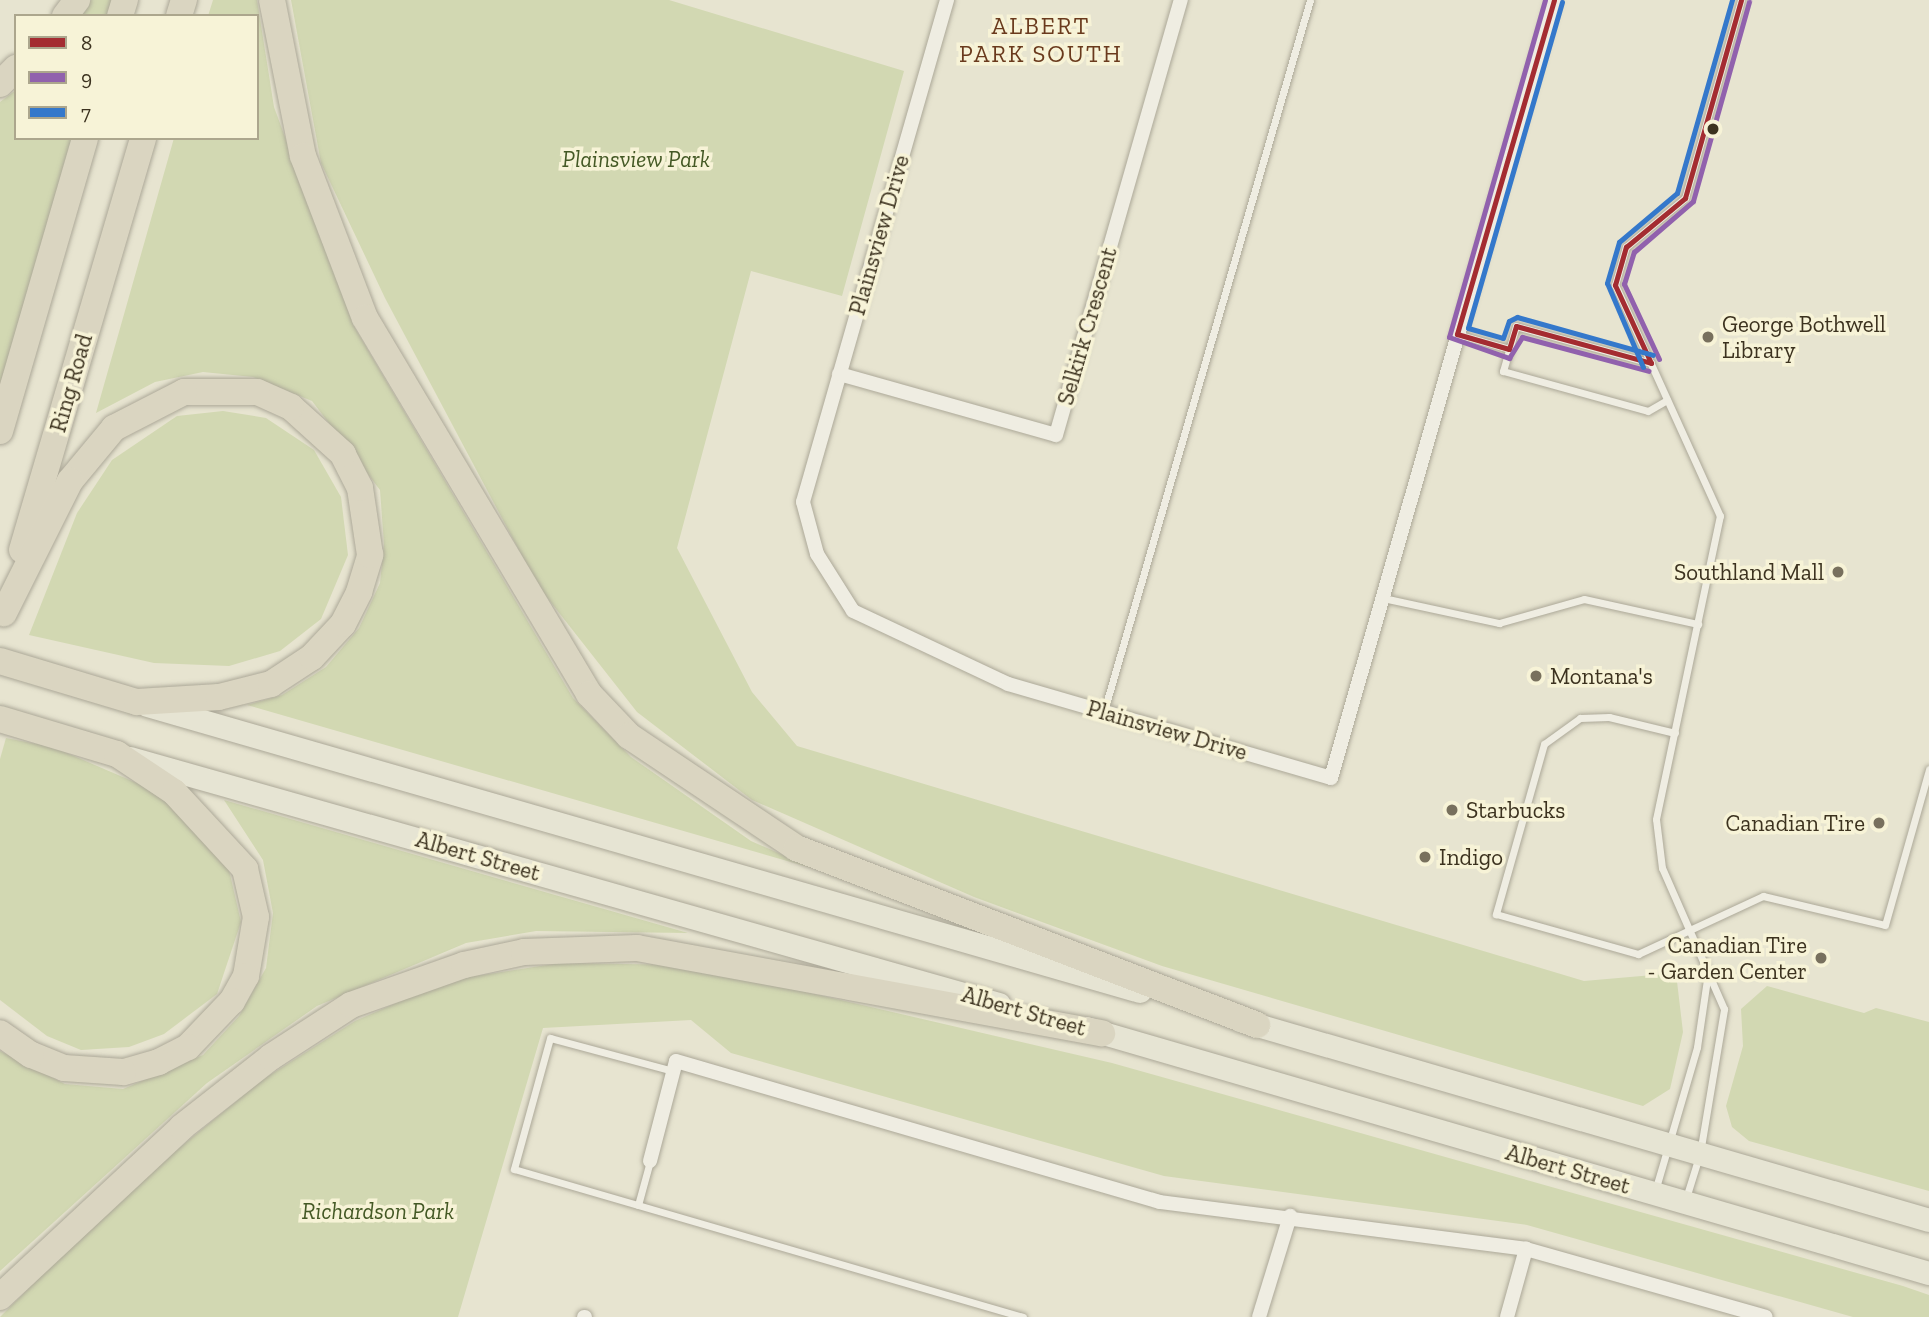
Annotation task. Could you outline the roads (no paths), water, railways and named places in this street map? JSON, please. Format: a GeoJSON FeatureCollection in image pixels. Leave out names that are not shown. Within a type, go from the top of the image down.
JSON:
{"type":"FeatureCollection","features":[{"type":"Feature","properties":{"kind":"highway"},"geometry":{"type":"LineString","coordinates":[[272,0],[303,156],[365,318],[589,694],[629,736],[796,848],[1257,1025]]}},
{"type":"Feature","properties":{"kind":"highway"},"geometry":{"type":"LineString","coordinates":[[0,84],[14,70]]}},
{"type":"Feature","properties":{"kind":"highway"},"geometry":{"type":"LineString","coordinates":[[0,430],[84,140]]}},
{"type":"Feature","properties":{"kind":"highway","name":"Ring Road"},"geometry":{"type":"LineString","coordinates":[[2,620],[142,140]]}},
{"type":"Feature","properties":{"kind":"highway"},"geometry":{"type":"LineString","coordinates":[[0,661],[137,702],[219,697],[271,684],[312,657],[343,624],[370,555],[367,518],[342,454],[291,407],[257,393],[184,392],[114,428],[70,481],[2,620]]}},
{"type":"Feature","properties":{"kind":"highway"},"geometry":{"type":"LineString","coordinates":[[0,719],[117,754],[202,816],[245,869],[256,917],[246,976],[225,1010],[188,1046],[123,1072],[64,1068],[31,1055],[0,1033]]}},
{"type":"Feature","properties":{"kind":"highway"},"geometry":{"type":"LineString","coordinates":[[0,1297],[182,1127],[271,1057],[351,1005],[464,965],[524,952],[637,947],[1102,1033]]}},
{"type":"Feature","properties":{"kind":"main road"},"geometry":{"type":"LineString","coordinates":[[137,702],[1929,1220]]}},
{"type":"Feature","properties":{"kind":"main road","name":"Albert Street"},"geometry":{"type":"LineString","coordinates":[[117,754],[1102,1033],[1929,1273]]}},
{"type":"Feature","properties":{"kind":"street","name":"Plainsview Drive"},"geometry":{"type":"LineString","coordinates":[[947,0],[803,502],[817,554],[853,611],[1008,684],[1331,778],[1554,0]]}},
{"type":"Feature","properties":{"kind":"street","name":"Selkirk Crescent"},"geometry":{"type":"LineString","coordinates":[[839,374],[1056,435],[1181,0]]}},
{"type":"Feature","properties":{"kind":"street"},"geometry":{"type":"LineString","coordinates":[[650,1161],[675,1066],[1160,1202],[1290,1216],[1526,1249],[1761,1316]]}},
{"type":"Feature","properties":{"kind":"street"},"geometry":{"type":"LineString","coordinates":[[1259,1317],[1290,1216]]}},
{"type":"Feature","properties":{"kind":"street"},"geometry":{"type":"LineString","coordinates":[[1507,1317],[1526,1249]]}},
{"type":"Feature","properties":{"kind":"lane"},"geometry":{"type":"LineString","coordinates":[[1104,711],[1310,0]]}},
{"type":"Feature","properties":{"kind":"lane"},"geometry":{"type":"LineString","coordinates":[[1685,1202],[1700,1153],[1724,1018],[1662,868],[1656,819],[1720,516],[1615,285],[1626,247],[1685,198],[1741,0]]}},
{"type":"Feature","properties":{"kind":"lane"},"geometry":{"type":"LineString","coordinates":[[1651,363],[1516,326],[1503,371],[1648,411],[1667,400]]}},
{"type":"Feature","properties":{"kind":"lane"},"geometry":{"type":"LineString","coordinates":[[1457,334],[1509,349]]}},
{"type":"Feature","properties":{"kind":"lane"},"geometry":{"type":"LineString","coordinates":[[1382,598],[1499,623],[1584,599],[1698,624]]}},
{"type":"Feature","properties":{"kind":"lane"},"geometry":{"type":"LineString","coordinates":[[1675,733],[1609,717],[1580,718],[1544,744],[1496,914],[1637,954],[1763,896],[1885,925],[1929,769]]}},
{"type":"Feature","properties":{"kind":"lane"},"geometry":{"type":"LineString","coordinates":[[1654,1194],[1697,1047],[1707,978]]}},
{"type":"Feature","properties":{"kind":"lane"},"geometry":{"type":"LineString","coordinates":[[675,1066],[550,1038],[514,1169],[1023,1317]]}},
{"type":"Feature","properties":{"kind":"lane"},"geometry":{"type":"LineString","coordinates":[[638,1205],[650,1161]]}},
{"type":"Feature","properties":{"kind":"place","name":"George Bothwell Library"},"geometry":{"type":"Point","coordinates":[1708,337]}},
{"type":"Feature","properties":{"kind":"place","name":"Southland Mall"},"geometry":{"type":"Point","coordinates":[1838,572]}},
{"type":"Feature","properties":{"kind":"place","name":"Montana's"},"geometry":{"type":"Point","coordinates":[1536,676]}},
{"type":"Feature","properties":{"kind":"place","name":"Starbucks"},"geometry":{"type":"Point","coordinates":[1452,810]}},
{"type":"Feature","properties":{"kind":"place","name":"Canadian Tire"},"geometry":{"type":"Point","coordinates":[1879,823]}},
{"type":"Feature","properties":{"kind":"place","name":"Indigo"},"geometry":{"type":"Point","coordinates":[1425,857]}},
{"type":"Feature","properties":{"kind":"place","name":"Canadian Tire - Garden Center"},"geometry":{"type":"Point","coordinates":[1821,958]}},
{"type":"Feature","properties":{"kind":"district","name":"ALBERT PARK SOUTH"},"geometry":{"type":"Point","coordinates":[1041,40]}},
{"type":"Feature","properties":{"kind":"park label","name":"Plainsview Park"},"geometry":{"type":"Point","coordinates":[636,159]}},
{"type":"Feature","properties":{"kind":"park label","name":"Richardson Park"},"geometry":{"type":"Point","coordinates":[378,1211]}}]}
